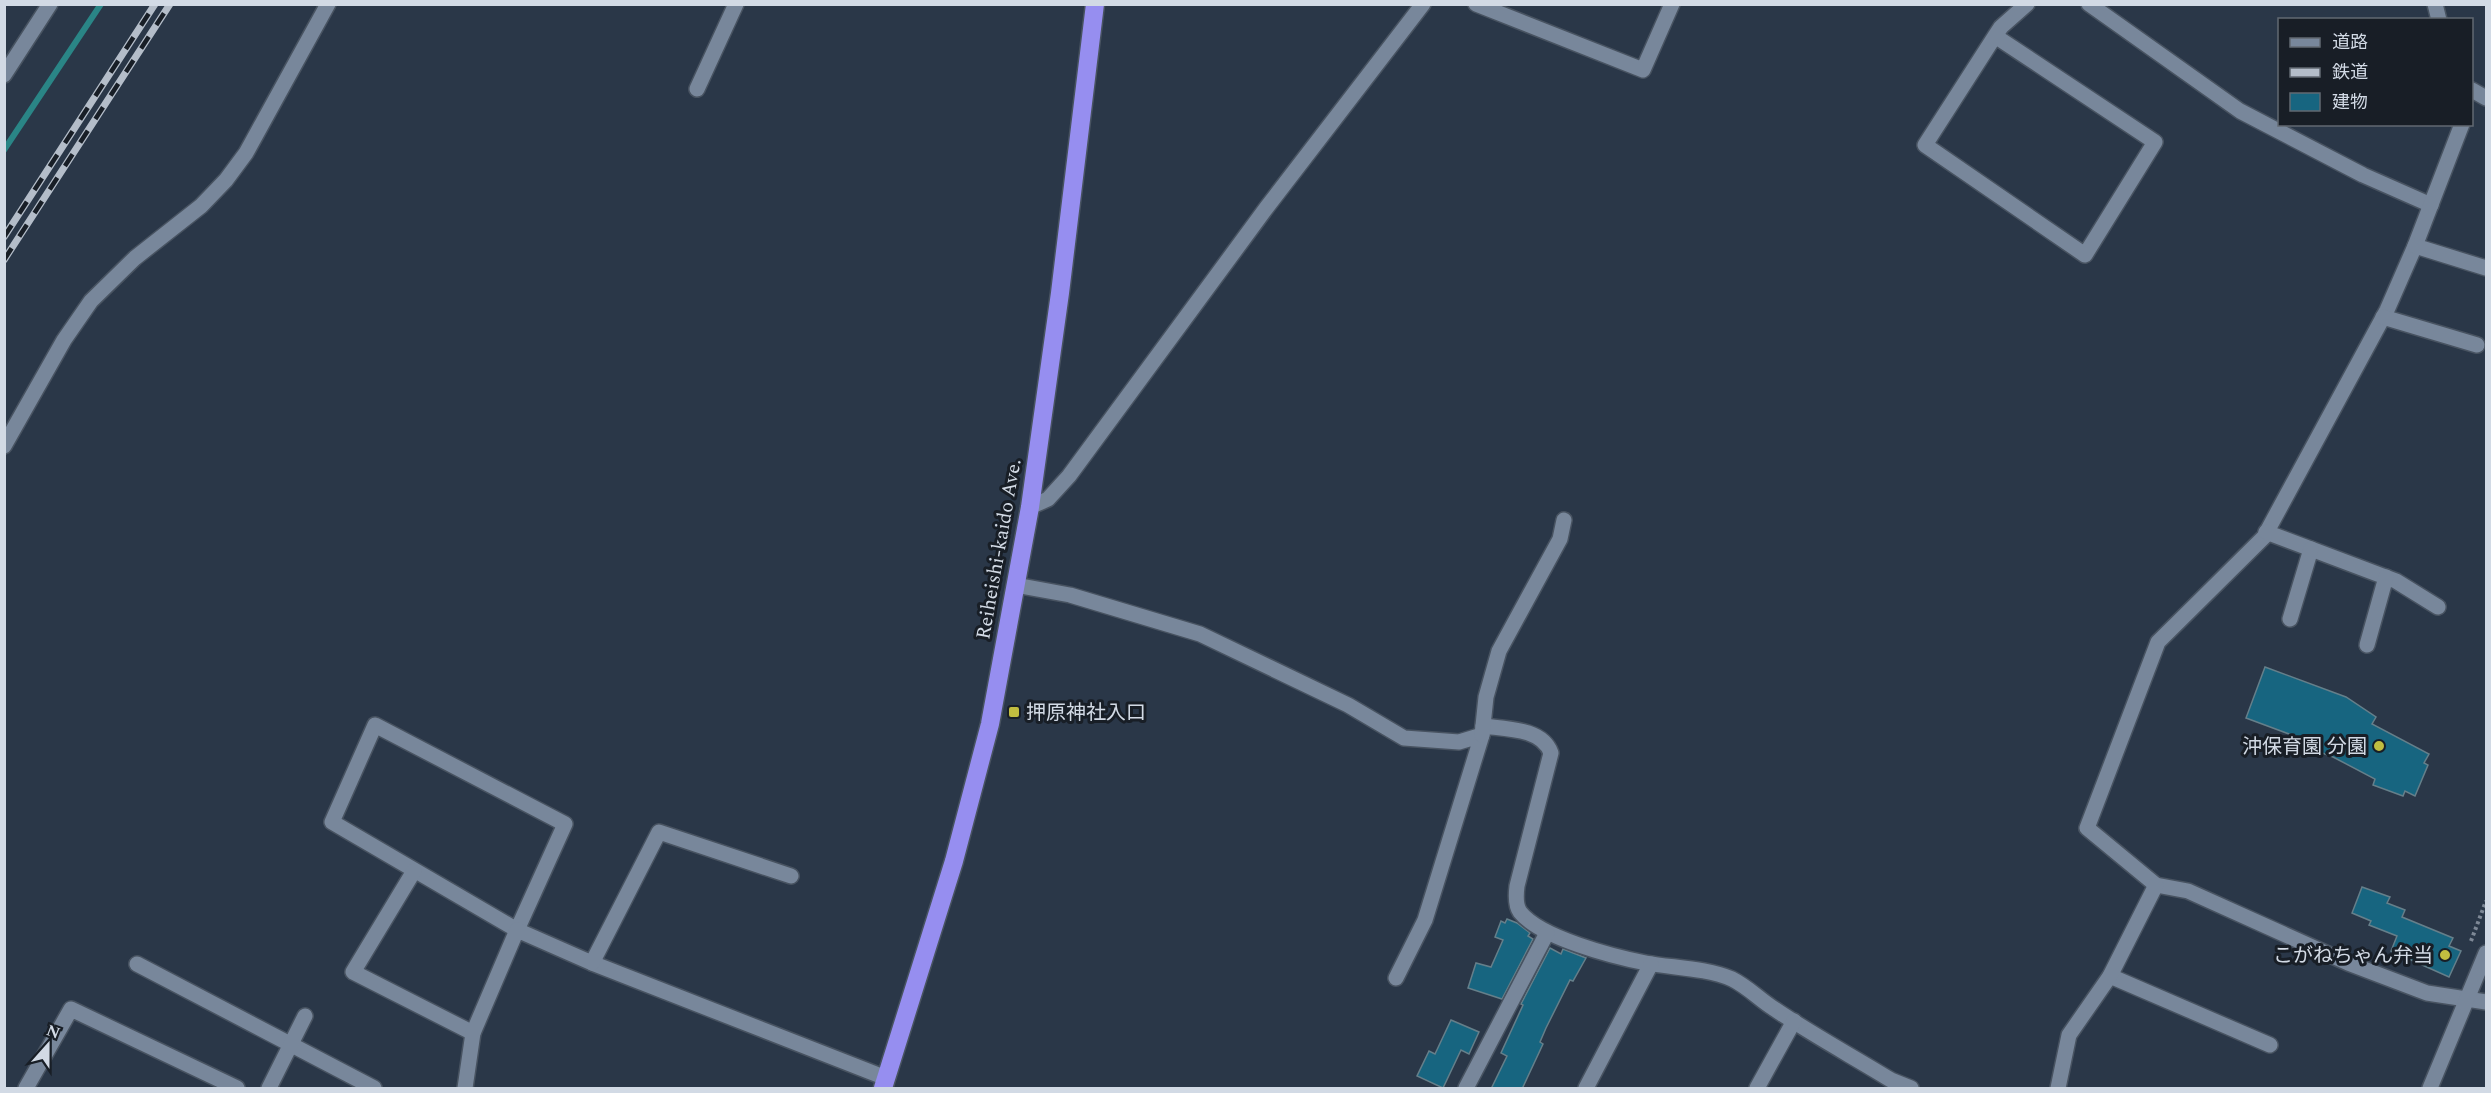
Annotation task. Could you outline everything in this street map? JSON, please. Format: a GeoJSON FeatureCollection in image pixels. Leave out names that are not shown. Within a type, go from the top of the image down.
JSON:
{"type":"FeatureCollection","features":[{"type":"Feature","properties":{"kind":"highway","name":"Reiheishi-kaido Ave."},"geometry":{"type":"LineString","coordinates":[[884,1084],[973,796],[990,724],[1030,507],[1060,293],[1095,4]]}},
{"type":"Feature","properties":{"kind":"street"},"geometry":{"type":"LineString","coordinates":[[4,75],[50,4]]}},
{"type":"Feature","properties":{"kind":"street"},"geometry":{"type":"LineString","coordinates":[[4,446],[64,340],[91,301],[135,258],[201,206],[226,180],[246,153],[328,4]]}},
{"type":"Feature","properties":{"kind":"street"},"geometry":{"type":"LineString","coordinates":[[697,89],[736,4]]}},
{"type":"Feature","properties":{"kind":"street"},"geometry":{"type":"LineString","coordinates":[[1030,507],[1048,499],[1069,476],[1267,207],[1423,4]]}},
{"type":"Feature","properties":{"kind":"street"},"geometry":{"type":"LineString","coordinates":[[1476,4],[1643,70],[1672,4]]}},
{"type":"Feature","properties":{"kind":"street"},"geometry":{"type":"LineString","coordinates":[[1995,36],[2155,142],[2085,255],[1925,145],[1995,36],[2001,27],[2027,4]]}},
{"type":"Feature","properties":{"kind":"street"},"geometry":{"type":"LineString","coordinates":[[2089,4],[2240,111],[2363,176],[2431,205]]}},
{"type":"Feature","properties":{"kind":"street"},"geometry":{"type":"LineString","coordinates":[[2473,91],[2487,98]]}},
{"type":"Feature","properties":{"kind":"street"},"geometry":{"type":"LineString","coordinates":[[2461,126],[2415,246],[2383,316],[2266,532],[2158,642],[2086,828],[2156,885],[2188,891],[2348,963],[2427,993],[2487,1002]]}},
{"type":"Feature","properties":{"kind":"street"},"geometry":{"type":"LineString","coordinates":[[2415,246],[2487,268]]}},
{"type":"Feature","properties":{"kind":"street"},"geometry":{"type":"LineString","coordinates":[[2383,316],[2477,345]]}},
{"type":"Feature","properties":{"kind":"street"},"geometry":{"type":"LineString","coordinates":[[1396,978],[1425,920],[1483,731],[1486,697],[1499,651],[1560,539],[1564,520]]}},
{"type":"Feature","properties":{"kind":"street"},"geometry":{"type":"LineString","coordinates":[[2266,532],[2397,581],[2438,607]]}},
{"type":"Feature","properties":{"kind":"street"},"geometry":{"type":"LineString","coordinates":[[2290,619],[2311,549]]}},
{"type":"Feature","properties":{"kind":"street"},"geometry":{"type":"LineString","coordinates":[[2367,645],[2386,577]]}},
{"type":"Feature","properties":{"kind":"street"},"geometry":{"type":"LineString","coordinates":[[1016,585],[1070,595],[1200,634],[1348,705],[1404,738],[1459,742],[1483,731],[1512,729],[1544,740],[1551,753],[1515,895],[1519,912],[1547,933],[1580,945],[1651,964],[1729,978],[1794,1021],[1891,1080],[1911,1089]]}},
{"type":"Feature","properties":{"kind":"street"},"geometry":{"type":"LineString","coordinates":[[465,1089],[473,1033],[518,930],[565,824],[375,725],[332,822],[518,930],[884,1084]]}},
{"type":"Feature","properties":{"kind":"street"},"geometry":{"type":"LineString","coordinates":[[592,963],[658,832],[791,876]]}},
{"type":"Feature","properties":{"kind":"street"},"geometry":{"type":"LineString","coordinates":[[414,871],[353,972],[473,1033]]}},
{"type":"Feature","properties":{"kind":"street"},"geometry":{"type":"LineString","coordinates":[[2058,1089],[2069,1035],[2110,976],[2156,885]]}},
{"type":"Feature","properties":{"kind":"street"},"geometry":{"type":"LineString","coordinates":[[1466,1089],[1547,933]]}},
{"type":"Feature","properties":{"kind":"street"},"geometry":{"type":"LineString","coordinates":[[2430,1089],[2487,953]]}},
{"type":"Feature","properties":{"kind":"street"},"geometry":{"type":"LineString","coordinates":[[137,964],[374,1089]]}},
{"type":"Feature","properties":{"kind":"street"},"geometry":{"type":"LineString","coordinates":[[1586,1089],[1651,964]]}},
{"type":"Feature","properties":{"kind":"street"},"geometry":{"type":"LineString","coordinates":[[2110,976],[2270,1045]]}},
{"type":"Feature","properties":{"kind":"street"},"geometry":{"type":"LineString","coordinates":[[26,1089],[71,1009],[237,1089]]}},
{"type":"Feature","properties":{"kind":"street"},"geometry":{"type":"LineString","coordinates":[[269,1089],[305,1016]]}},
{"type":"Feature","properties":{"kind":"street"},"geometry":{"type":"LineString","coordinates":[[1757,1089],[1794,1021]]}},
{"type":"Feature","properties":{"kind":"building"},"geometry":{"type":"Polygon","coordinates":[[[2265,667],[2346,697],[2376,717],[2372,724],[2429,754],[2424,763],[2428,765],[2415,796],[2405,791],[2403,796],[2373,785],[2375,779],[2333,757],[2306,747],[2308,741],[2246,718],[2265,667]]]}},
{"type":"Feature","properties":{"kind":"building"},"geometry":{"type":"Polygon","coordinates":[[[2362,887],[2390,897],[2387,903],[2405,910],[2402,917],[2453,938],[2449,946],[2461,951],[2449,977],[2391,951],[2397,936],[2369,925],[2371,921],[2352,913],[2362,887]]]}},
{"type":"Feature","properties":{"kind":"building"},"geometry":{"type":"Polygon","coordinates":[[[1507,919],[1530,933],[1528,936],[1533,939],[1502,999],[1468,988],[1476,963],[1491,967],[1503,940],[1495,937],[1501,921],[1505,923],[1507,919]]]}},
{"type":"Feature","properties":{"kind":"building"},"geometry":{"type":"Polygon","coordinates":[[[1550,948],[1561,954],[1563,949],[1586,958],[1573,981],[1570,980],[1546,1028],[1540,1042],[1543,1044],[1522,1089],[1491,1089],[1507,1056],[1501,1053],[1523,1005],[1521,1004],[1550,948]]]}},
{"type":"Feature","properties":{"kind":"building"},"geometry":{"type":"Polygon","coordinates":[[[1451,1020],[1479,1032],[1469,1054],[1461,1050],[1443,1088],[1417,1076],[1429,1051],[1435,1054],[1451,1020]]]}},
{"type":"Feature","properties":{"kind":"waterway"},"geometry":{"type":"LineString","coordinates":[[4,150],[101,4]]}},
{"type":"Feature","properties":{"kind":"railway"},"geometry":{"type":"LineString","coordinates":[[4,237],[155,4]]}},
{"type":"Feature","properties":{"kind":"railway"},"geometry":{"type":"LineString","coordinates":[[4,260],[170,4]]}},
{"type":"Feature","properties":{"kind":"place","name":"押原神社入口"},"geometry":{"type":"Point","coordinates":[1014,712]}},
{"type":"Feature","properties":{"kind":"place","name":"沖保育園 分園"},"geometry":{"type":"Point","coordinates":[2379,746]}},
{"type":"Feature","properties":{"kind":"place","name":"こがねちゃん弁当"},"geometry":{"type":"Point","coordinates":[2445,955]}}]}
